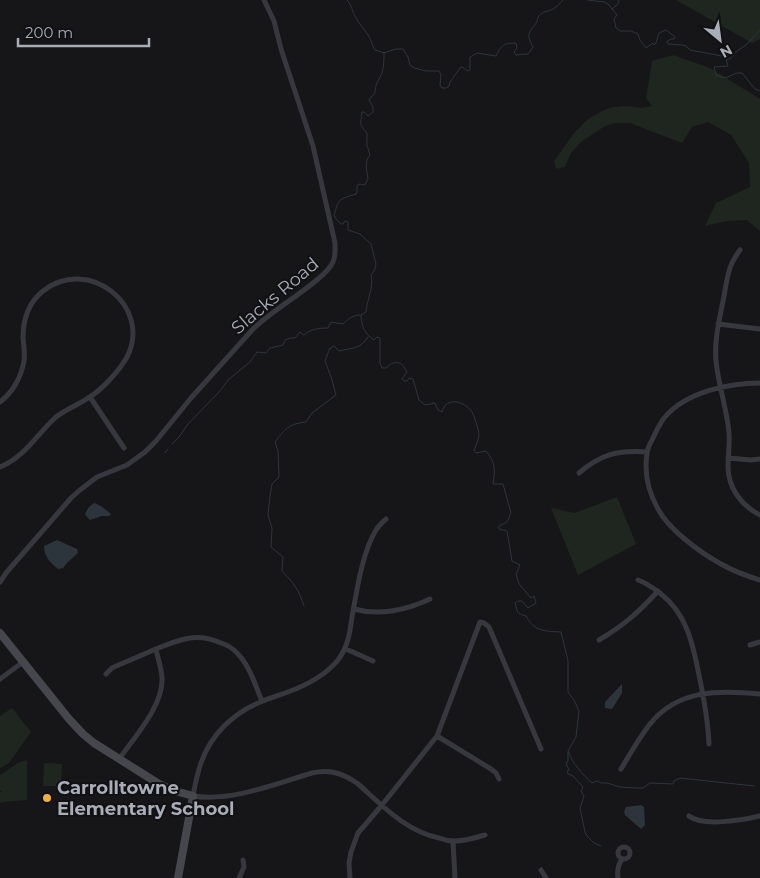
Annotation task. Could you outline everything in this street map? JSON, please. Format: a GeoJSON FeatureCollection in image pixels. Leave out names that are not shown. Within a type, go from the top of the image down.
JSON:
{"type":"FeatureCollection","features":[{"type":"Feature","properties":{"kind":"street","name":"Slacks Road"},"geometry":{"type":"LineString","coordinates":[[0,582],[71,498],[89,482],[127,465],[144,452],[156,441],[191,398],[253,329],[311,285],[333,263],[336,253],[313,146],[281,49],[274,21],[264,0]]}},
{"type":"Feature","properties":{"kind":"street"},"geometry":{"type":"LineString","coordinates":[[740,250],[731,264],[727,276],[715,347],[716,362],[730,436],[729,477],[734,492],[745,505],[760,515]]}},
{"type":"Feature","properties":{"kind":"street"},"geometry":{"type":"LineString","coordinates":[[0,402],[13,388],[21,373],[25,353],[25,318],[32,304],[42,291],[66,279],[78,278],[93,281],[117,295],[127,310],[133,332],[131,346],[124,362],[90,397],[61,413],[50,422],[18,458],[0,467]]}},
{"type":"Feature","properties":{"kind":"street"},"geometry":{"type":"LineString","coordinates":[[718,324],[760,329]]}},
{"type":"Feature","properties":{"kind":"street"},"geometry":{"type":"LineString","coordinates":[[760,383],[720,388],[693,396],[675,407],[666,416],[660,424],[647,452],[647,480],[659,511],[668,523],[698,549],[722,565],[760,580]]}},
{"type":"Feature","properties":{"kind":"street"},"geometry":{"type":"LineString","coordinates":[[90,397],[124,448]]}},
{"type":"Feature","properties":{"kind":"street"},"geometry":{"type":"LineString","coordinates":[[580,473],[594,462],[613,454],[647,452]]}},
{"type":"Feature","properties":{"kind":"street"},"geometry":{"type":"LineString","coordinates":[[728,458],[760,459]]}},
{"type":"Feature","properties":{"kind":"street"},"geometry":{"type":"LineString","coordinates":[[178,878],[200,763],[207,747],[225,724],[243,711],[262,701],[309,683],[326,672],[338,660],[346,648],[358,585],[366,555],[378,527],[386,519]]}},
{"type":"Feature","properties":{"kind":"street"},"geometry":{"type":"LineString","coordinates":[[638,580],[651,586],[668,599],[685,623],[704,693],[709,744]]}},
{"type":"Feature","properties":{"kind":"street"},"geometry":{"type":"LineString","coordinates":[[598,640],[616,630],[636,614],[658,591]]}},
{"type":"Feature","properties":{"kind":"street"},"geometry":{"type":"LineString","coordinates":[[354,609],[377,612],[392,611],[420,604],[430,599]]}},
{"type":"Feature","properties":{"kind":"street"},"geometry":{"type":"LineString","coordinates":[[350,878],[349,863],[356,836],[436,736],[480,622],[484,622],[489,627],[541,749]]}},
{"type":"Feature","properties":{"kind":"street"},"geometry":{"type":"LineString","coordinates":[[0,633],[78,730],[118,759],[158,784],[172,790],[202,798],[220,797],[264,788],[319,771],[331,771],[350,778],[395,818],[410,827],[453,842],[485,835]]}},
{"type":"Feature","properties":{"kind":"street"},"geometry":{"type":"LineString","coordinates":[[106,674],[112,668],[165,645],[180,640],[206,638],[226,645],[239,654],[246,664],[262,701]]}},
{"type":"Feature","properties":{"kind":"street"},"geometry":{"type":"LineString","coordinates":[[750,645],[760,642]]}},
{"type":"Feature","properties":{"kind":"street"},"geometry":{"type":"LineString","coordinates":[[346,648],[373,661]]}},
{"type":"Feature","properties":{"kind":"street"},"geometry":{"type":"LineString","coordinates":[[118,759],[146,721],[158,698],[162,678],[156,650]]}},
{"type":"Feature","properties":{"kind":"street"},"geometry":{"type":"LineString","coordinates":[[0,679],[23,662]]}},
{"type":"Feature","properties":{"kind":"street"},"geometry":{"type":"LineString","coordinates":[[621,769],[657,716],[676,702],[704,693],[718,691],[760,694]]}},
{"type":"Feature","properties":{"kind":"street"},"geometry":{"type":"LineString","coordinates":[[436,736],[491,769],[496,773],[499,780]]}},
{"type":"Feature","properties":{"kind":"street"},"geometry":{"type":"LineString","coordinates":[[689,816],[698,821],[708,822],[739,820],[760,816]]}},
{"type":"Feature","properties":{"kind":"street"},"geometry":{"type":"LineString","coordinates":[[453,842],[455,878]]}},
{"type":"Feature","properties":{"kind":"street"},"geometry":{"type":"LineString","coordinates":[[618,878],[619,864],[622,859]]}},
{"type":"Feature","properties":{"kind":"street"},"geometry":{"type":"LineString","coordinates":[[239,878],[244,867],[243,860]]}},
{"type":"Feature","properties":{"kind":"street"},"geometry":{"type":"LineString","coordinates":[[541,870],[546,878]]}},
{"type":"Feature","properties":{"kind":"shaded area"},"geometry":{"type":"Polygon","coordinates":[[[676,0],[760,0],[760,39],[752,43],[676,0]]]}},
{"type":"Feature","properties":{"kind":"shaded area"},"geometry":{"type":"Polygon","coordinates":[[[673,55],[710,68],[760,99],[760,231],[747,220],[727,221],[705,226],[716,203],[750,187],[749,163],[731,135],[708,122],[692,127],[682,143],[630,123],[615,123],[605,126],[581,142],[571,153],[565,167],[556,169],[554,161],[575,132],[588,119],[613,107],[641,108],[652,106],[646,98],[652,61],[673,55]]]}},
{"type":"Feature","properties":{"kind":"shaded area"},"geometry":{"type":"Polygon","coordinates":[[[617,497],[636,544],[578,575],[551,508],[575,513],[617,497]]]}},
{"type":"Feature","properties":{"kind":"shaded area"},"geometry":{"type":"Polygon","coordinates":[[[94,503],[111,514],[90,520],[85,514],[94,503]]]}},
{"type":"Feature","properties":{"kind":"shaded area"},"geometry":{"type":"Polygon","coordinates":[[[57,540],[77,549],[78,553],[63,568],[58,569],[50,562],[44,550],[44,546],[57,540]]]}},
{"type":"Feature","properties":{"kind":"shaded area"},"geometry":{"type":"Polygon","coordinates":[[[622,684],[622,693],[612,709],[605,708],[605,702],[622,684]]]}},
{"type":"Feature","properties":{"kind":"shaded area"},"geometry":{"type":"Polygon","coordinates":[[[12,708],[31,732],[9,763],[0,768],[0,716],[12,708]]]}},
{"type":"Feature","properties":{"kind":"shaded area"},"geometry":{"type":"Polygon","coordinates":[[[27,760],[27,800],[0,803],[0,792],[2,792],[0,790],[0,775],[18,763],[27,760]]]}},
{"type":"Feature","properties":{"kind":"shaded area"},"geometry":{"type":"Polygon","coordinates":[[[44,763],[62,764],[61,786],[43,786],[44,763]]]}},
{"type":"Feature","properties":{"kind":"shaded area"},"geometry":{"type":"Polygon","coordinates":[[[641,805],[644,807],[645,825],[641,829],[624,812],[626,807],[641,805]]]}},
{"type":"Feature","properties":{"kind":"waterway"},"geometry":{"type":"LineString","coordinates":[[347,0],[375,50],[384,53],[403,49],[410,65],[414,68],[426,71],[439,71],[442,88],[449,86],[460,68],[470,70],[470,57],[477,53],[496,56],[503,45],[516,43],[517,48],[514,52],[516,55],[528,54],[533,47],[529,33],[537,22],[538,17],[554,8],[563,0]]}},
{"type":"Feature","properties":{"kind":"waterway"},"geometry":{"type":"LineString","coordinates":[[587,0],[605,2],[609,5],[617,15],[614,19],[616,28],[620,31],[631,31],[638,34],[646,48],[653,43],[654,45],[659,33],[666,30],[675,37],[667,41],[668,44],[682,45],[690,50],[722,56],[726,59],[728,66],[714,67],[716,75],[725,78],[742,73],[755,89],[760,91]]}},
{"type":"Feature","properties":{"kind":"waterway"},"geometry":{"type":"LineString","coordinates":[[612,9],[618,4],[619,0]]}},
{"type":"Feature","properties":{"kind":"waterway"},"geometry":{"type":"LineString","coordinates":[[726,59],[730,59],[760,30]]}},
{"type":"Feature","properties":{"kind":"waterway"},"geometry":{"type":"LineString","coordinates":[[384,53],[382,72],[374,94],[369,100],[373,107],[373,112],[368,116],[362,112],[361,124],[367,133],[367,145],[370,155],[366,164],[368,179],[365,185],[359,184],[357,186],[356,194],[340,200],[334,215],[341,224],[345,221],[348,222],[348,230],[360,234],[371,244],[376,264],[371,275],[371,288],[366,312],[361,315],[362,323],[371,338],[374,340],[377,337],[380,338],[380,363],[382,368],[400,363],[407,372],[402,379],[404,381],[407,381],[409,378],[413,379],[419,400],[425,405],[435,403],[438,410],[442,412],[447,404],[456,402],[465,405],[472,412],[479,435],[474,450],[476,453],[486,451],[492,459],[494,470],[493,484],[503,484],[511,513],[507,522],[499,526],[499,529],[507,531],[512,561],[520,565],[516,574],[519,584],[531,598],[534,596],[536,603],[528,608],[522,601],[518,601],[515,603],[517,611],[526,616],[540,630],[561,632],[568,661],[568,692],[579,711],[576,737],[568,751],[570,756],[592,783],[597,781],[620,787],[643,788],[650,783],[673,784],[674,781],[680,778],[754,786]]}},
{"type":"Feature","properties":{"kind":"waterway"},"geometry":{"type":"LineString","coordinates":[[172,444],[228,380],[250,362],[257,352],[266,353],[270,348],[283,345],[285,340],[295,338],[300,332],[304,335],[312,330],[328,328],[331,322],[343,324],[351,318],[360,315]]}},
{"type":"Feature","properties":{"kind":"waterway"},"geometry":{"type":"LineString","coordinates":[[304,606],[296,587],[282,571],[283,557],[271,547],[272,528],[268,515],[270,496],[272,484],[279,477],[278,451],[275,442],[288,428],[295,424],[306,422],[312,413],[336,395],[325,361],[330,348],[334,346],[339,351],[356,347],[362,344],[368,337]]}},
{"type":"Feature","properties":{"kind":"waterway"},"geometry":{"type":"LineString","coordinates":[[165,453],[168,449]]}},
{"type":"Feature","properties":{"kind":"waterway"},"geometry":{"type":"LineString","coordinates":[[568,752],[568,761],[566,763],[569,770],[567,771],[568,774],[573,776],[583,787],[581,791],[584,796],[580,808],[585,832],[594,843],[601,846]]}},
{"type":"Feature","properties":{"kind":"place","name":"Carrolltowne Elementary School"},"geometry":{"type":"Point","coordinates":[47,798]}}]}
